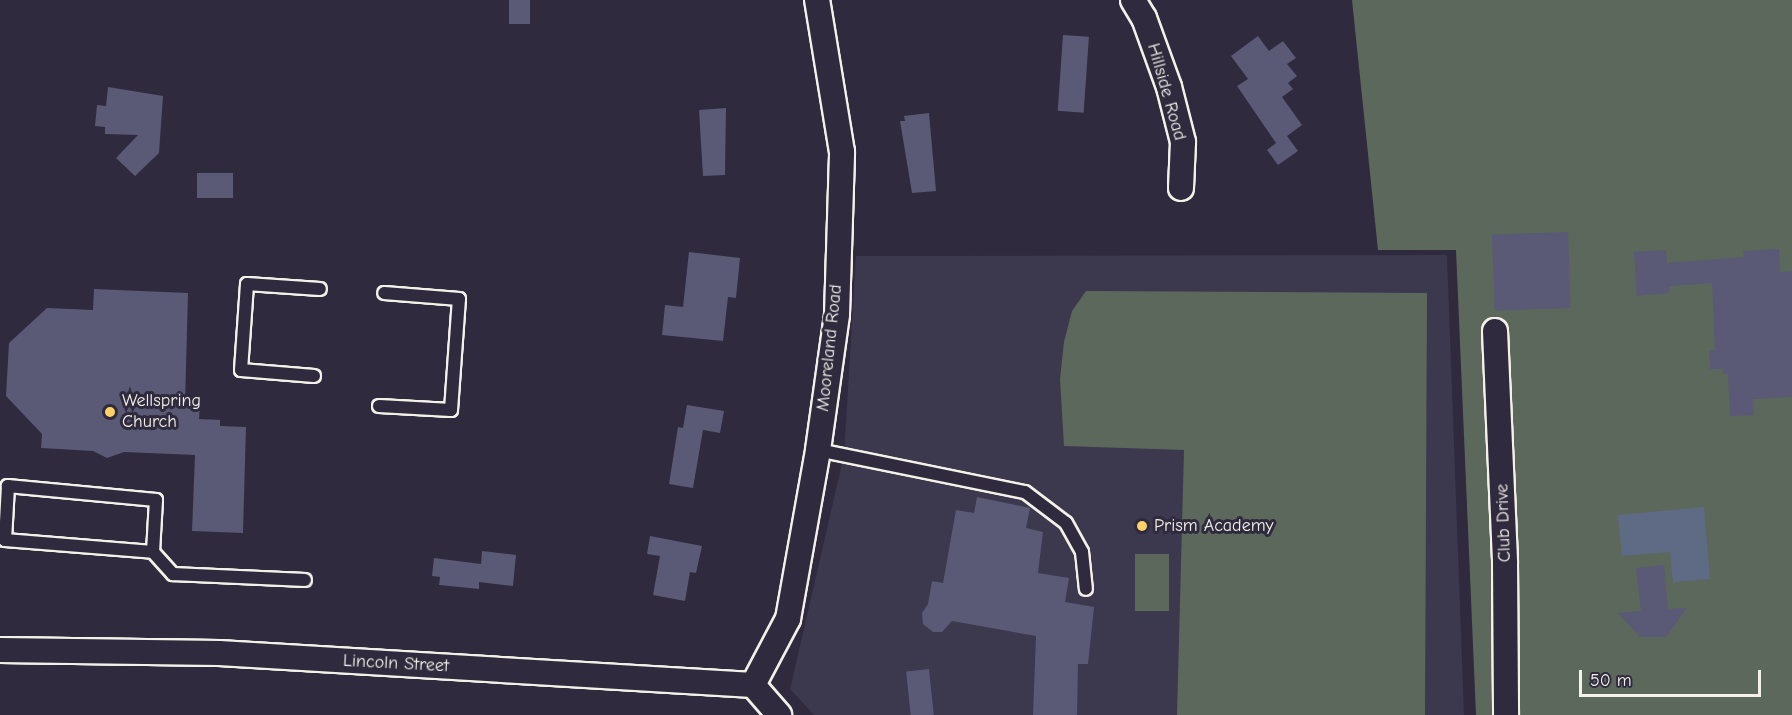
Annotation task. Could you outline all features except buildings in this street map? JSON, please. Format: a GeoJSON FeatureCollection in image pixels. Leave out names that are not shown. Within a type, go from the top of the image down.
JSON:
{"type":"FeatureCollection","features":[{"type":"Feature","properties":{"kind":"street","name":"Mooreland Road"},"geometry":{"type":"LineString","coordinates":[[753,686],[788,619],[818,450],[837,314],[842,152],[818,0]]}},
{"type":"Feature","properties":{"kind":"street","name":"Hillside Road"},"geometry":{"type":"LineString","coordinates":[[1133,0],[1144,18],[1169,87],[1182,142],[1181,188]]}},
{"type":"Feature","properties":{"kind":"street","name":"Club Drive"},"geometry":{"type":"LineString","coordinates":[[1495,330],[1506,563],[1506,715]]}},
{"type":"Feature","properties":{"kind":"street","name":"Lincoln Street"},"geometry":{"type":"LineString","coordinates":[[0,650],[219,653],[753,686]]}},
{"type":"Feature","properties":{"kind":"street"},"geometry":{"type":"LineString","coordinates":[[753,686],[779,715]]}},
{"type":"Feature","properties":{"kind":"lane"},"geometry":{"type":"LineString","coordinates":[[314,376],[242,370],[246,284],[320,289]]}},
{"type":"Feature","properties":{"kind":"lane"},"geometry":{"type":"LineString","coordinates":[[378,406],[451,410],[459,299],[384,293]]}},
{"type":"Feature","properties":{"kind":"lane"},"geometry":{"type":"LineString","coordinates":[[818,450],[1025,492],[1066,523],[1082,552],[1086,589]]}},
{"type":"Feature","properties":{"kind":"lane"},"geometry":{"type":"LineString","coordinates":[[153,552],[156,500],[8,486],[5,540],[153,552],[173,574],[305,580]]}},
{"type":"Feature","properties":{"kind":"shaded area","name":"Prism Academy"},"geometry":{"type":"Polygon","coordinates":[[[1447,255],[1464,715],[814,715],[790,689],[844,455],[856,256],[1447,255]]]}},
{"type":"Feature","properties":{"kind":"green space"},"geometry":{"type":"Polygon","coordinates":[[[1352,0],[1792,0],[1792,715],[1476,715],[1456,250],[1378,250],[1352,0]]]}},
{"type":"Feature","properties":{"kind":"green space"},"geometry":{"type":"Polygon","coordinates":[[[1086,291],[1427,293],[1425,715],[1177,715],[1184,450],[1064,446],[1060,379],[1064,342],[1072,311],[1086,291]]]}},
{"type":"Feature","properties":{"kind":"green space"},"geometry":{"type":"Polygon","coordinates":[[[1135,554],[1169,554],[1169,611],[1135,611],[1135,554]]]}},
{"type":"Feature","properties":{"kind":"water"},"geometry":{"type":"Polygon","coordinates":[[[1704,507],[1710,579],[1673,582],[1670,552],[1622,556],[1618,515],[1704,507]]]}},
{"type":"Feature","properties":{"kind":"place","name":"Wellspring Church"},"geometry":{"type":"Point","coordinates":[110,412]}},
{"type":"Feature","properties":{"kind":"place","name":"Prism Academy"},"geometry":{"type":"Point","coordinates":[1142,526]}}]}
